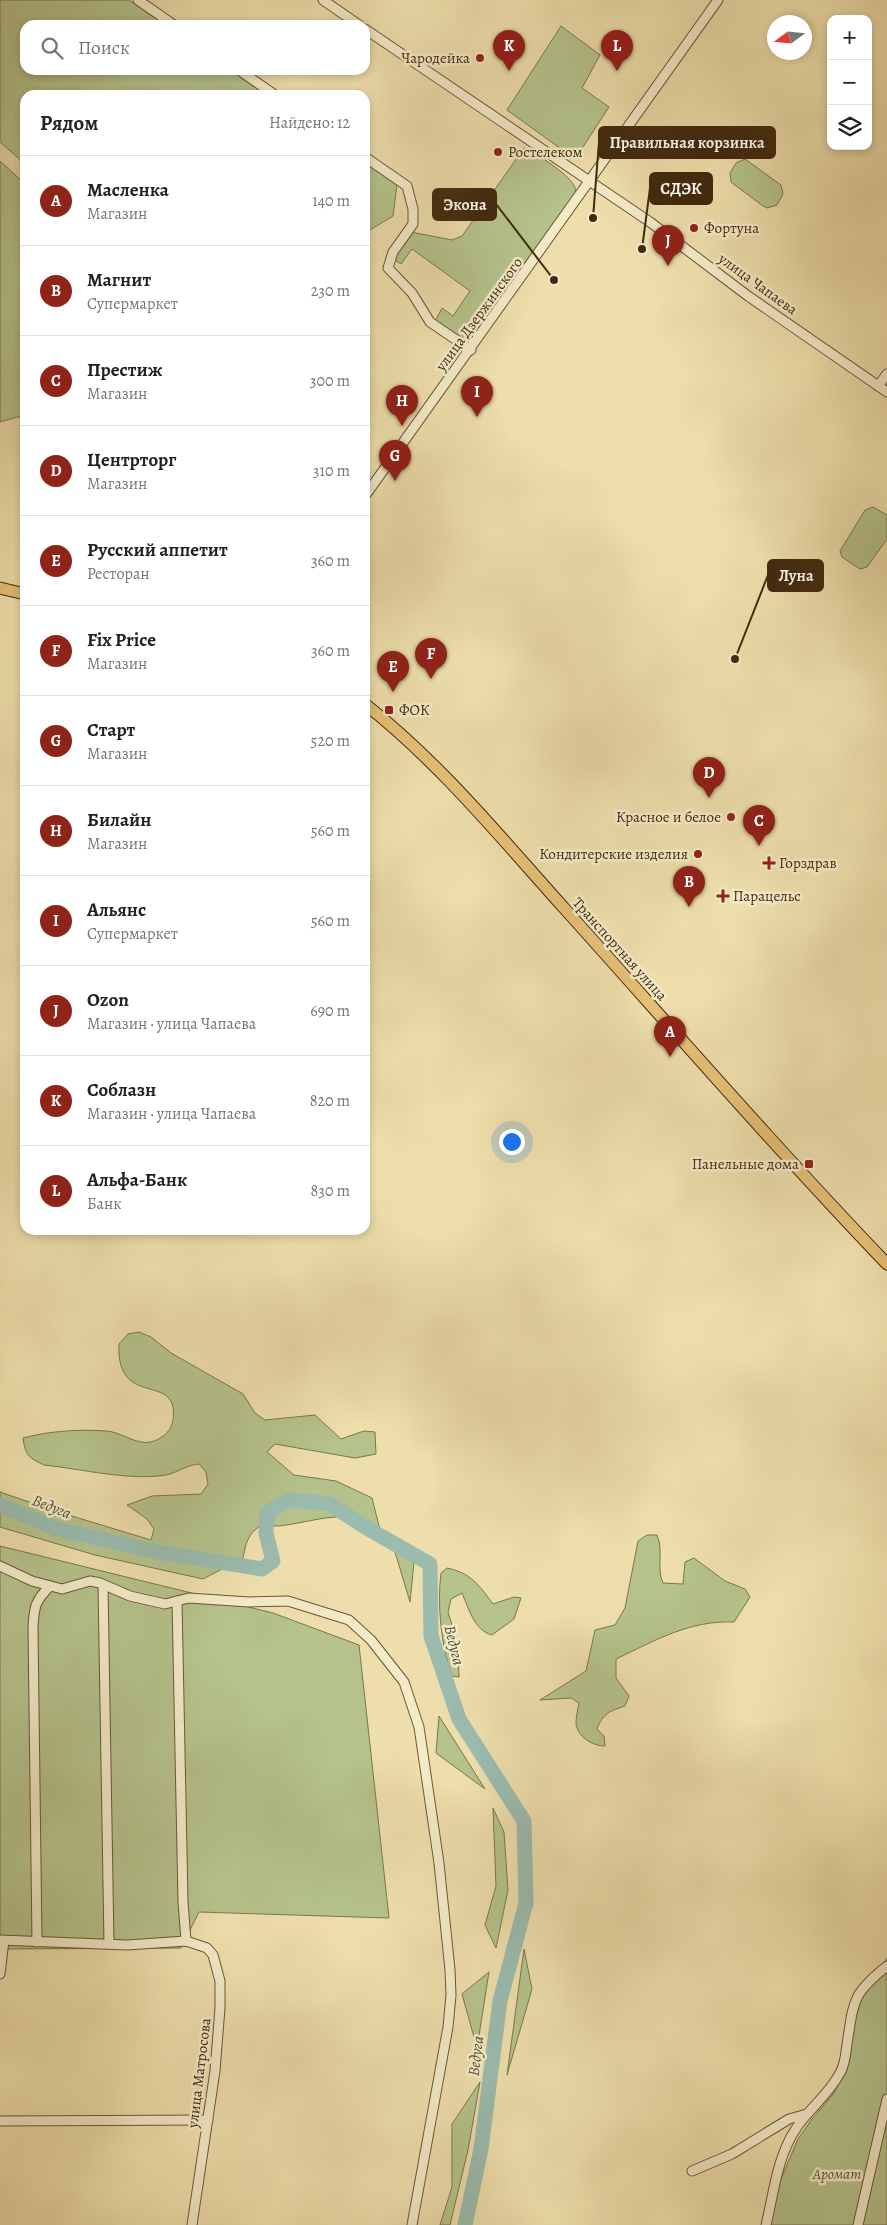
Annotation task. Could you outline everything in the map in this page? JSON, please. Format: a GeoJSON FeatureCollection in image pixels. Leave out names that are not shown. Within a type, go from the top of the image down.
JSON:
{"type":"FeatureCollection","features":[{"type":"Feature","properties":{"kind":"main road"},"geometry":{"type":"LineString","coordinates":[[0,588],[20,593]]}},
{"type":"Feature","properties":{"kind":"main road","name":"Транспортная улица"},"geometry":{"type":"LineString","coordinates":[[370,708],[414,746],[493,829],[744,1111],[887,1264]]}},
{"type":"Feature","properties":{"kind":"street"},"geometry":{"type":"LineString","coordinates":[[138,0],[167,20]]}},
{"type":"Feature","properties":{"kind":"street"},"geometry":{"type":"LineString","coordinates":[[323,0],[352,20]]}},
{"type":"Feature","properties":{"kind":"street","name":"улица Дзержинского"},"geometry":{"type":"LineString","coordinates":[[370,489],[718,0]]}},
{"type":"Feature","properties":{"kind":"street","name":"улица Чапаева"},"geometry":{"type":"LineString","coordinates":[[370,32],[590,181],[748,296],[887,392]]}},
{"type":"Feature","properties":{"kind":"street"},"geometry":{"type":"LineString","coordinates":[[246,75],[268,90]]}},
{"type":"Feature","properties":{"kind":"street"},"geometry":{"type":"LineString","coordinates":[[370,160],[407,186],[413,209],[413,224],[393,252],[388,268],[412,293],[430,322],[470,350]]}},
{"type":"Feature","properties":{"kind":"street"},"geometry":{"type":"LineString","coordinates":[[878,386],[887,374]]}},
{"type":"Feature","properties":{"kind":"street"},"geometry":{"type":"LineString","coordinates":[[0,1566],[32,1581],[62,1589],[90,1582],[104,1584],[148,1602],[164,1604],[189,1598],[249,1602],[288,1601],[349,1620],[371,1640],[404,1682],[419,1727],[439,1863],[451,1995],[448,2027],[412,2225]]}},
{"type":"Feature","properties":{"kind":"street"},"geometry":{"type":"LineString","coordinates":[[104,1584],[109,1944]]}},
{"type":"Feature","properties":{"kind":"street"},"geometry":{"type":"LineString","coordinates":[[37,1942],[33,1628],[34,1608],[39,1598],[50,1586]]}},
{"type":"Feature","properties":{"kind":"street"},"geometry":{"type":"LineString","coordinates":[[0,1974],[2,1940],[109,1944],[186,1941],[183,1902],[177,1601]]}},
{"type":"Feature","properties":{"kind":"street","name":"улица Матросова"},"geometry":{"type":"LineString","coordinates":[[186,1941],[207,1948],[213,1955],[220,1981],[215,2071],[192,2225]]}},
{"type":"Feature","properties":{"kind":"street"},"geometry":{"type":"LineString","coordinates":[[766,2225],[778,2172],[796,2128],[832,2087],[841,2071],[853,2006],[858,1993],[866,1983],[887,1966]]}},
{"type":"Feature","properties":{"kind":"street"},"geometry":{"type":"LineString","coordinates":[[858,2225],[887,2099]]}},
{"type":"Feature","properties":{"kind":"street"},"geometry":{"type":"LineString","coordinates":[[692,2171],[732,2154],[789,2119],[807,2114]]}},
{"type":"Feature","properties":{"kind":"street"},"geometry":{"type":"LineString","coordinates":[[0,2120],[208,2120]]}},
{"type":"Feature","properties":{"kind":"green space"},"geometry":{"type":"Polygon","coordinates":[[[0,0],[129,0],[158,20],[20,20],[20,75],[237,75],[259,90],[20,90],[20,160],[0,142],[0,0]]]}},
{"type":"Feature","properties":{"kind":"green space"},"geometry":{"type":"Polygon","coordinates":[[[561,26],[600,55],[582,88],[609,107],[575,159],[507,110],[561,26]]]}},
{"type":"Feature","properties":{"kind":"green space"},"geometry":{"type":"Polygon","coordinates":[[[524,148],[536,154],[568,178],[575,188],[575,196],[471,340],[463,342],[434,323],[442,308],[453,316],[470,291],[412,249],[401,264],[395,260],[393,253],[411,232],[452,240],[462,236],[524,148]]]}},
{"type":"Feature","properties":{"kind":"green space"},"geometry":{"type":"Polygon","coordinates":[[[745,159],[781,185],[783,194],[777,205],[767,208],[763,206],[731,182],[730,173],[736,163],[745,159]]]}},
{"type":"Feature","properties":{"kind":"green space"},"geometry":{"type":"Polygon","coordinates":[[[0,161],[20,179],[20,416],[0,422],[0,161]]]}},
{"type":"Feature","properties":{"kind":"green space"},"geometry":{"type":"Polygon","coordinates":[[[370,166],[397,185],[393,216],[370,230],[370,166]]]}},
{"type":"Feature","properties":{"kind":"green space"},"geometry":{"type":"Polygon","coordinates":[[[873,507],[887,515],[887,539],[867,567],[860,569],[842,557],[840,551],[865,510],[873,507]]]}},
{"type":"Feature","properties":{"kind":"green space"},"geometry":{"type":"Polygon","coordinates":[[[139,1332],[151,1337],[171,1353],[243,1394],[255,1413],[265,1420],[315,1415],[341,1439],[364,1431],[375,1432],[376,1454],[355,1458],[275,1444],[267,1452],[294,1475],[336,1481],[372,1498],[380,1530],[355,1518],[343,1517],[317,1519],[278,1526],[260,1526],[248,1539],[243,1558],[203,1579],[95,1555],[0,1527],[0,1492],[151,1540],[154,1529],[147,1519],[127,1505],[152,1496],[201,1494],[208,1484],[206,1472],[199,1464],[166,1475],[121,1476],[44,1465],[31,1458],[25,1448],[23,1438],[54,1432],[75,1430],[106,1431],[142,1442],[157,1440],[167,1433],[173,1420],[173,1405],[167,1396],[137,1384],[127,1377],[121,1364],[119,1344],[128,1334],[139,1332]]]}},
{"type":"Feature","properties":{"kind":"green space"},"geometry":{"type":"Polygon","coordinates":[[[647,1535],[657,1535],[659,1541],[660,1571],[663,1583],[683,1584],[685,1562],[694,1558],[725,1581],[745,1589],[750,1597],[734,1622],[702,1624],[687,1628],[658,1639],[616,1659],[616,1678],[629,1696],[625,1706],[608,1713],[599,1724],[597,1729],[604,1736],[605,1746],[600,1746],[586,1740],[577,1728],[579,1703],[571,1698],[540,1700],[586,1671],[595,1630],[615,1625],[625,1608],[638,1541],[647,1535]]]}},
{"type":"Feature","properties":{"kind":"green space"},"geometry":{"type":"Polygon","coordinates":[[[0,1546],[273,1613],[359,1645],[389,1918],[199,1912],[181,1948],[0,1949],[0,1546]]]}},
{"type":"Feature","properties":{"kind":"green space"},"geometry":{"type":"Polygon","coordinates":[[[395,1552],[414,1562],[410,1602],[395,1552]]]}},
{"type":"Feature","properties":{"kind":"green space"},"geometry":{"type":"Polygon","coordinates":[[[447,1568],[462,1573],[474,1581],[493,1604],[514,1597],[521,1598],[514,1619],[492,1635],[476,1624],[462,1593],[451,1599],[448,1612],[458,1644],[459,1677],[452,1676],[448,1665],[441,1625],[439,1598],[441,1573],[447,1568]]]}},
{"type":"Feature","properties":{"kind":"green space"},"geometry":{"type":"Polygon","coordinates":[[[439,1716],[485,1789],[436,1753],[439,1716]]]}},
{"type":"Feature","properties":{"kind":"green space"},"geometry":{"type":"Polygon","coordinates":[[[493,1808],[504,1832],[508,1890],[496,1948],[485,1925],[496,1886],[493,1808]]]}},
{"type":"Feature","properties":{"kind":"green space"},"geometry":{"type":"Polygon","coordinates":[[[524,1949],[532,1989],[507,2075],[524,1949]]]}},
{"type":"Feature","properties":{"kind":"green space","name":"Аромат"},"geometry":{"type":"Polygon","coordinates":[[[887,1958],[887,2225],[770,2225],[778,2186],[798,2139],[834,2093],[844,2072],[855,2009],[887,1958]]]}},
{"type":"Feature","properties":{"kind":"green space"},"geometry":{"type":"Polygon","coordinates":[[[489,1972],[477,2048],[462,1994],[489,1972]]]}},
{"type":"Feature","properties":{"kind":"green space"},"geometry":{"type":"Polygon","coordinates":[[[480,2082],[468,2150],[450,2225],[440,2225],[452,2187],[452,2124],[480,2082]]]}},
{"type":"Feature","properties":{"kind":"waterway","name":"Ведуга"},"geometry":{"type":"LineString","coordinates":[[0,1505],[57,1529],[158,1552],[262,1569],[273,1561],[266,1533],[267,1512],[290,1500],[330,1504],[365,1527],[430,1564],[431,1636],[459,1719],[524,1821],[526,1903],[500,2001],[481,2149],[465,2225]]}},
{"type":"Feature","properties":{"kind":"place","name":"Чародейка"},"geometry":{"type":"Point","coordinates":[480,58]}},
{"type":"Feature","properties":{"kind":"place","name":"Соблазн"},"geometry":{"type":"Point","coordinates":[509,71]}},
{"type":"Feature","properties":{"kind":"place","name":"Альфа-Банк"},"geometry":{"type":"Point","coordinates":[617,71]}},
{"type":"Feature","properties":{"kind":"place","name":"Ростелеком"},"geometry":{"type":"Point","coordinates":[498,152]}},
{"type":"Feature","properties":{"kind":"place","name":"Правильная корзинка"},"geometry":{"type":"Point","coordinates":[593,218]}},
{"type":"Feature","properties":{"kind":"place","name":"Фортуна"},"geometry":{"type":"Point","coordinates":[694,228]}},
{"type":"Feature","properties":{"kind":"place","name":"СДЭК"},"geometry":{"type":"Point","coordinates":[642,249]}},
{"type":"Feature","properties":{"kind":"place","name":"Ozon"},"geometry":{"type":"Point","coordinates":[668,266]}},
{"type":"Feature","properties":{"kind":"place","name":"Экона"},"geometry":{"type":"Point","coordinates":[554,280]}},
{"type":"Feature","properties":{"kind":"place","name":"Альянс"},"geometry":{"type":"Point","coordinates":[477,417]}},
{"type":"Feature","properties":{"kind":"place","name":"Билайн"},"geometry":{"type":"Point","coordinates":[402,426]}},
{"type":"Feature","properties":{"kind":"place","name":"Старт"},"geometry":{"type":"Point","coordinates":[395,481]}},
{"type":"Feature","properties":{"kind":"place","name":"Луна"},"geometry":{"type":"Point","coordinates":[735,659]}},
{"type":"Feature","properties":{"kind":"place","name":"Fix Price"},"geometry":{"type":"Point","coordinates":[431,679]}},
{"type":"Feature","properties":{"kind":"place","name":"Русский аппетит"},"geometry":{"type":"Point","coordinates":[393,692]}},
{"type":"Feature","properties":{"kind":"place","name":"ФОК"},"geometry":{"type":"Point","coordinates":[389,710]}},
{"type":"Feature","properties":{"kind":"place","name":"Центрторг"},"geometry":{"type":"Point","coordinates":[709,798]}},
{"type":"Feature","properties":{"kind":"place","name":"Красное и белое"},"geometry":{"type":"Point","coordinates":[731,817]}},
{"type":"Feature","properties":{"kind":"place","name":"Престиж"},"geometry":{"type":"Point","coordinates":[759,846]}},
{"type":"Feature","properties":{"kind":"place","name":"Кондитерские изделия"},"geometry":{"type":"Point","coordinates":[698,854]}},
{"type":"Feature","properties":{"kind":"place","name":"Горздрав"},"geometry":{"type":"Point","coordinates":[769,863]}},
{"type":"Feature","properties":{"kind":"place","name":"Парацельс"},"geometry":{"type":"Point","coordinates":[723,896]}},
{"type":"Feature","properties":{"kind":"place","name":"Магнит"},"geometry":{"type":"Point","coordinates":[689,907]}},
{"type":"Feature","properties":{"kind":"place","name":"Масленка"},"geometry":{"type":"Point","coordinates":[670,1057]}},
{"type":"Feature","properties":{"kind":"place","name":"Панельные дома"},"geometry":{"type":"Point","coordinates":[809,1164]}}]}
